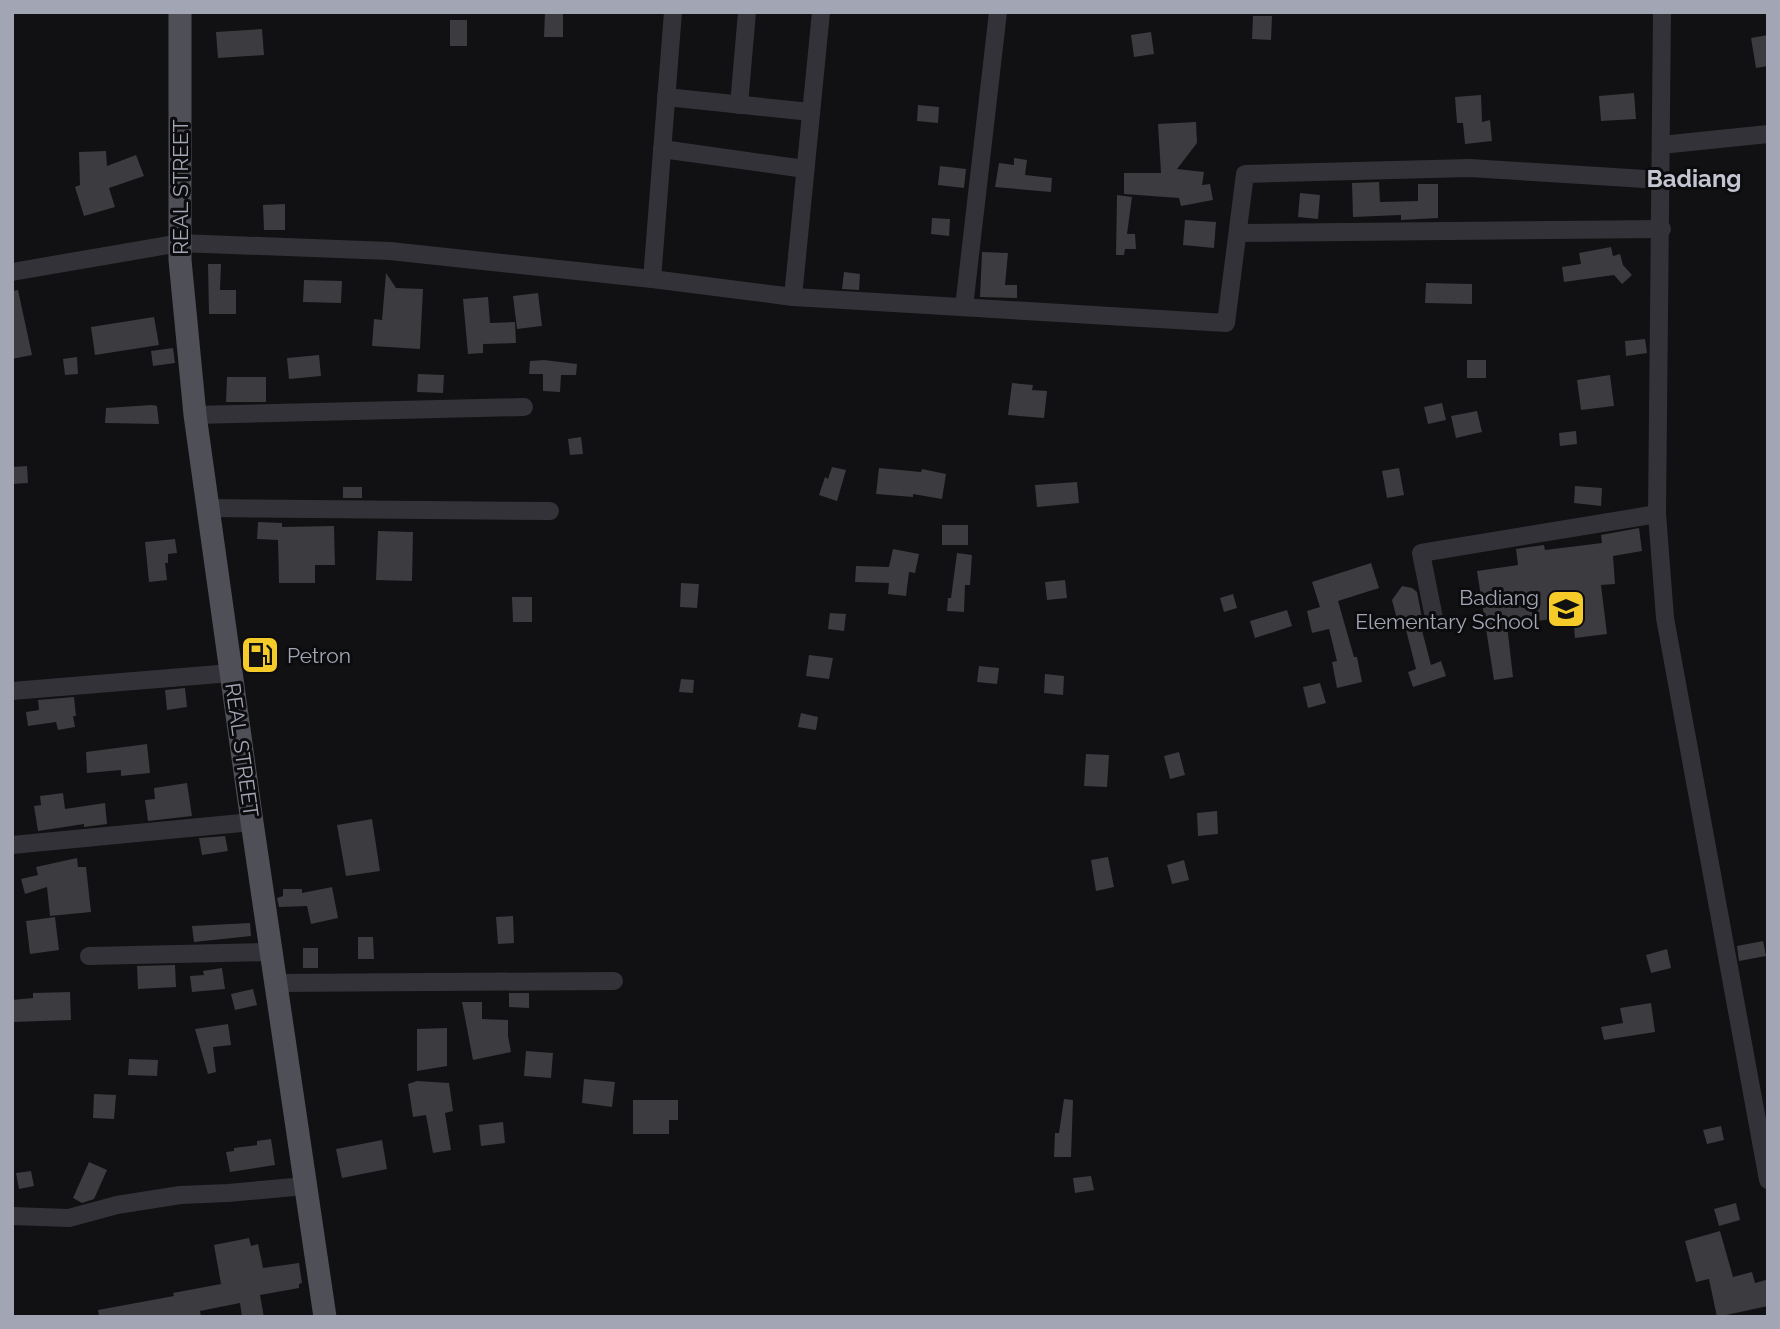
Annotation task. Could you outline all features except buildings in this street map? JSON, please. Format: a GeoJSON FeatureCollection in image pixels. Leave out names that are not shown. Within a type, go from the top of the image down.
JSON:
{"type":"FeatureCollection","features":[{"type":"Feature","properties":{"kind":"main road","name":"REAL STREET"},"geometry":{"type":"LineString","coordinates":[[180,12],[180,243],[195,415],[325,1317]]}},
{"type":"Feature","properties":{"kind":"street"},"geometry":{"type":"LineString","coordinates":[[652,279],[673,12]]}},
{"type":"Feature","properties":{"kind":"street"},"geometry":{"type":"LineString","coordinates":[[739,105],[747,12]]}},
{"type":"Feature","properties":{"kind":"street"},"geometry":{"type":"LineString","coordinates":[[793,297],[821,12]]}},
{"type":"Feature","properties":{"kind":"street"},"geometry":{"type":"LineString","coordinates":[[964,307],[998,12]]}},
{"type":"Feature","properties":{"kind":"street"},"geometry":{"type":"LineString","coordinates":[[1662,12],[1662,229],[1657,514],[1665,618],[1768,1180]]}},
{"type":"Feature","properties":{"kind":"street"},"geometry":{"type":"LineString","coordinates":[[666,97],[811,112]]}},
{"type":"Feature","properties":{"kind":"street"},"geometry":{"type":"LineString","coordinates":[[1661,145],[1768,134]]}},
{"type":"Feature","properties":{"kind":"street"},"geometry":{"type":"LineString","coordinates":[[662,149],[806,169]]}},
{"type":"Feature","properties":{"kind":"street"},"geometry":{"type":"LineString","coordinates":[[12,272],[180,243],[390,251],[793,297],[1226,323],[1245,174],[1469,168],[1661,180]]}},
{"type":"Feature","properties":{"kind":"street"},"geometry":{"type":"LineString","coordinates":[[1238,233],[1662,229]]}},
{"type":"Feature","properties":{"kind":"street"},"geometry":{"type":"LineString","coordinates":[[195,415],[524,407]]}},
{"type":"Feature","properties":{"kind":"street"},"geometry":{"type":"LineString","coordinates":[[208,508],[550,510]]}},
{"type":"Feature","properties":{"kind":"street"},"geometry":{"type":"LineString","coordinates":[[1436,623],[1421,553],[1657,514]]}},
{"type":"Feature","properties":{"kind":"street"},"geometry":{"type":"LineString","coordinates":[[12,691],[231,673]]}},
{"type":"Feature","properties":{"kind":"street"},"geometry":{"type":"LineString","coordinates":[[12,845],[252,822]]}},
{"type":"Feature","properties":{"kind":"street"},"geometry":{"type":"LineString","coordinates":[[89,957],[271,952]]}},
{"type":"Feature","properties":{"kind":"street"},"geometry":{"type":"LineString","coordinates":[[275,983],[614,981]]}},
{"type":"Feature","properties":{"kind":"street"},"geometry":{"type":"LineString","coordinates":[[12,1216],[69,1218],[117,1205],[180,1195],[305,1186]]}},
{"type":"Feature","properties":{"kind":"place","name":"Badiang Elementary School"},"geometry":{"type":"Point","coordinates":[1566,609]}},
{"type":"Feature","properties":{"kind":"place","name":"Petron"},"geometry":{"type":"Point","coordinates":[260,655]}},
{"type":"Feature","properties":{"kind":"district","name":"Badiang"},"geometry":{"type":"Point","coordinates":[1694,178]}}]}
